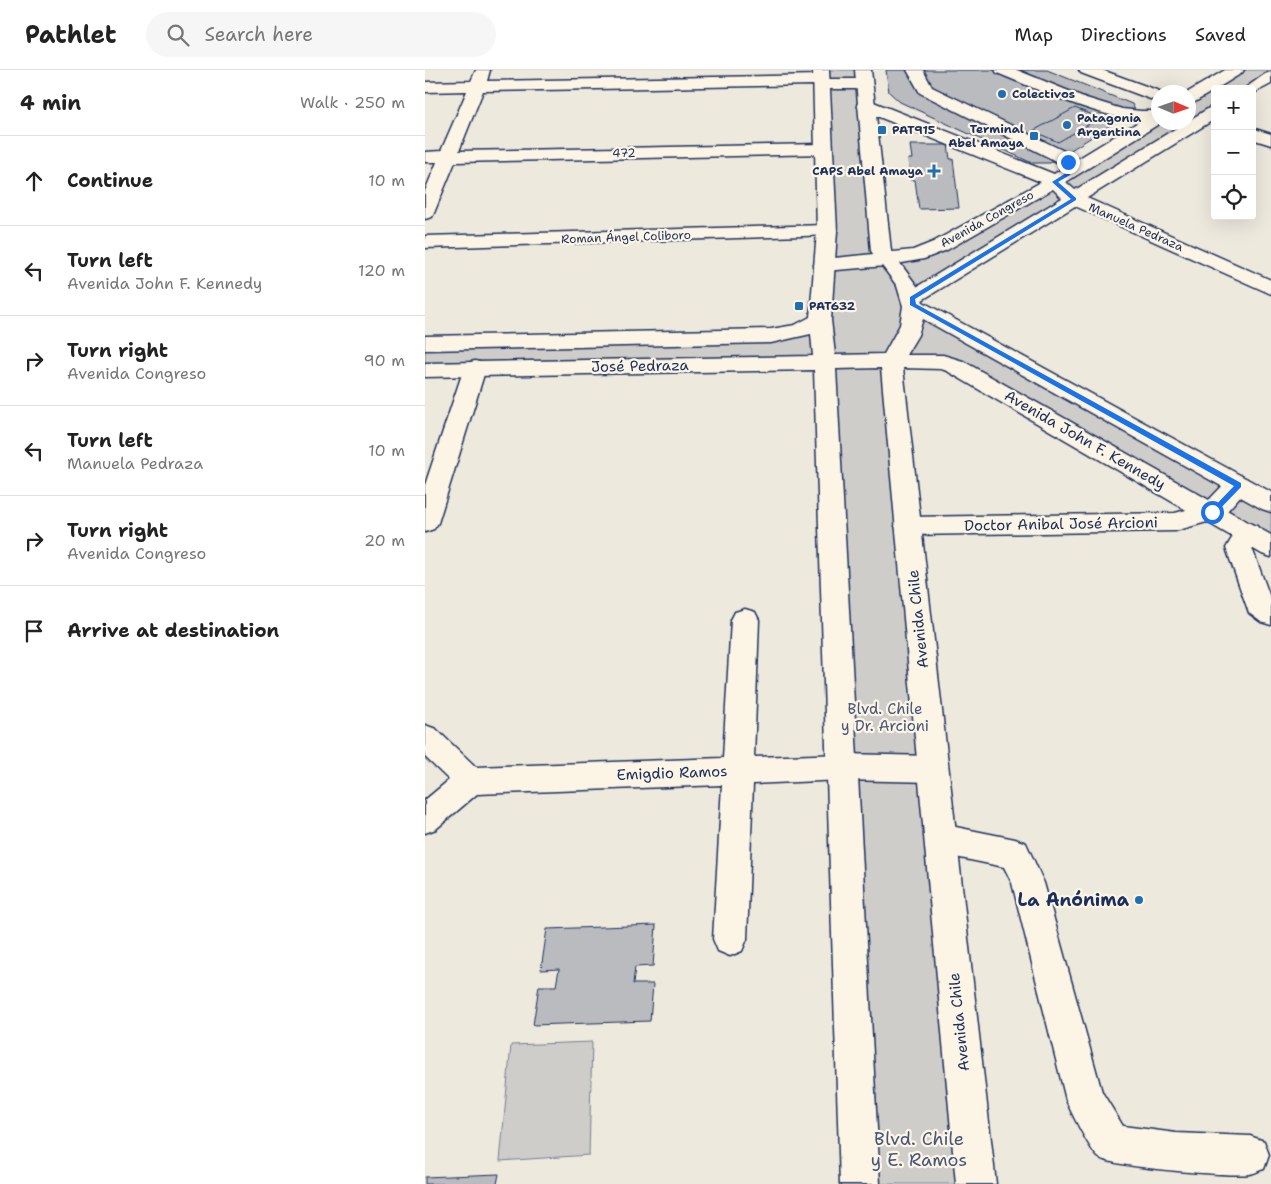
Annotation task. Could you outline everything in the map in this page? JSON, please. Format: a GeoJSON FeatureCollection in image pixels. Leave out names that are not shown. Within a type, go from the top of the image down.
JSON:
{"type":"FeatureCollection","features":[{"type":"Feature","properties":{"kind":"street"},"geometry":{"type":"LineString","coordinates":[[915,70],[926,90],[1056,154],[1068,162],[1070,168],[1062,178]]}},
{"type":"Feature","properties":{"kind":"street"},"geometry":{"type":"LineString","coordinates":[[1003,70],[1096,106],[1121,113],[1151,115]]}},
{"type":"Feature","properties":{"kind":"street"},"geometry":{"type":"LineString","coordinates":[[1087,70],[1151,94]]}},
{"type":"Feature","properties":{"kind":"street"},"geometry":{"type":"LineString","coordinates":[[1196,95],[1237,70]]}},
{"type":"Feature","properties":{"kind":"street"},"geometry":{"type":"LineString","coordinates":[[425,87],[480,78],[864,77],[865,105],[881,251],[907,286],[913,301],[913,324],[906,341],[891,361],[840,362]]}},
{"type":"Feature","properties":{"kind":"street"},"geometry":{"type":"LineString","coordinates":[[1256,86],[1271,77]]}},
{"type":"Feature","properties":{"kind":"street"},"geometry":{"type":"LineString","coordinates":[[425,213],[480,78]]}},
{"type":"Feature","properties":{"kind":"street"},"geometry":{"type":"LineString","coordinates":[[821,78],[827,231],[820,320],[840,362],[843,767],[860,1184]]}},
{"type":"Feature","properties":{"kind":"street","name":"Manuela Pedraza"},"geometry":{"type":"LineString","coordinates":[[865,105],[1062,178],[1074,199],[1271,288]]}},
{"type":"Feature","properties":{"kind":"street"},"geometry":{"type":"LineString","coordinates":[[1196,110],[1211,114]]}},
{"type":"Feature","properties":{"kind":"street","name":"Avenida Congreso"},"geometry":{"type":"LineString","coordinates":[[913,301],[1074,199],[1211,116]]}},
{"type":"Feature","properties":{"kind":"street","name":"Avenida Congreso"},"geometry":{"type":"LineString","coordinates":[[886,260],[917,255],[940,246],[1062,178],[1151,121]]}},
{"type":"Feature","properties":{"kind":"street"},"geometry":{"type":"LineString","coordinates":[[1256,134],[1271,140]]}},
{"type":"Feature","properties":{"kind":"street","name":"472"},"geometry":{"type":"LineString","coordinates":[[425,157],[823,149]]}},
{"type":"Feature","properties":{"kind":"street","name":"Roman Ángel Coliboro"},"geometry":{"type":"LineString","coordinates":[[425,242],[827,231]]}},
{"type":"Feature","properties":{"kind":"street"},"geometry":{"type":"LineString","coordinates":[[824,265],[886,260]]}},
{"type":"Feature","properties":{"kind":"street"},"geometry":{"type":"LineString","coordinates":[[913,301],[1271,502]]}},
{"type":"Feature","properties":{"kind":"street","name":"José Pedraza"},"geometry":{"type":"LineString","coordinates":[[425,343],[771,336],[801,331],[820,320]]}},
{"type":"Feature","properties":{"kind":"street","name":"Avenida John F. Kennedy"},"geometry":{"type":"LineString","coordinates":[[891,361],[929,360],[955,366],[1271,547]]}},
{"type":"Feature","properties":{"kind":"street","name":"Avenida Chile"},"geometry":{"type":"LineString","coordinates":[[891,361],[976,1184]]}},
{"type":"Feature","properties":{"kind":"street","name":"José Pedraza"},"geometry":{"type":"LineString","coordinates":[[425,370],[840,362]]}},
{"type":"Feature","properties":{"kind":"street"},"geometry":{"type":"LineString","coordinates":[[425,524],[475,368]]}},
{"type":"Feature","properties":{"kind":"street"},"geometry":{"type":"LineString","coordinates":[[1212,512],[1239,485]]}},
{"type":"Feature","properties":{"kind":"street","name":"Doctor Anibal José Arcioni"},"geometry":{"type":"LineString","coordinates":[[908,526],[1175,522],[1212,512]]}},
{"type":"Feature","properties":{"kind":"street"},"geometry":{"type":"LineString","coordinates":[[1248,533],[1239,548],[1259,606],[1271,614]]}},
{"type":"Feature","properties":{"kind":"street"},"geometry":{"type":"LineString","coordinates":[[730,939],[745,620]]}},
{"type":"Feature","properties":{"kind":"street"},"geometry":{"type":"LineString","coordinates":[[425,738],[470,781],[425,819]]}},
{"type":"Feature","properties":{"kind":"street","name":"Emigdio Ramos"},"geometry":{"type":"LineString","coordinates":[[470,781],[843,767],[933,769]]}},
{"type":"Feature","properties":{"kind":"street"},"geometry":{"type":"LineString","coordinates":[[941,839],[1015,854],[1028,883],[1085,1100],[1112,1144],[1176,1152],[1250,1155]]}},
{"type":"Feature","properties":{"kind":"green space"},"geometry":{"type":"Polygon","coordinates":[[[821,70],[863,70],[886,260],[917,255],[1151,126],[1151,130],[1186,130],[912,298],[1271,503],[1271,547],[955,366],[891,361],[976,1184],[860,1184],[825,363],[425,369],[425,343],[771,336],[820,320],[821,70]]]}},
{"type":"Feature","properties":{"kind":"green space"},"geometry":{"type":"Polygon","coordinates":[[[1236,70],[1271,70],[1271,77],[1256,86],[1212,85],[1236,70]]]}},
{"type":"Feature","properties":{"kind":"green space"},"geometry":{"type":"Polygon","coordinates":[[[1211,85],[1211,114],[1196,124],[1196,95],[1211,85]]]}},
{"type":"Feature","properties":{"kind":"green space"},"geometry":{"type":"Polygon","coordinates":[[[592,1042],[589,1155],[500,1161],[511,1045],[592,1042]]]}},
{"type":"Feature","properties":{"kind":"building","name":"Terminal Abel Amaya"},"geometry":{"type":"Polygon","coordinates":[[[886,70],[1047,70],[1132,104],[1135,110],[1050,163],[1032,163],[900,102],[889,92],[886,70]]]}},
{"type":"Feature","properties":{"kind":"building","name":"Patagonia Argentina"},"geometry":{"type":"Polygon","coordinates":[[[1075,108],[1100,118],[1058,142],[1033,131],[1075,108]]]}},
{"type":"Feature","properties":{"kind":"building"},"geometry":{"type":"Polygon","coordinates":[[[910,145],[948,145],[950,159],[953,159],[959,208],[919,209],[915,180],[910,180],[908,159],[912,159],[910,145]]]}},
{"type":"Feature","properties":{"kind":"building"},"geometry":{"type":"Polygon","coordinates":[[[656,925],[653,966],[635,967],[633,984],[653,984],[650,1021],[533,1025],[539,986],[556,986],[559,969],[541,970],[547,929],[656,925]]]}},
{"type":"Feature","properties":{"kind":"building"},"geometry":{"type":"Polygon","coordinates":[[[499,1174],[497,1184],[425,1184],[425,1177],[499,1174]]]}},
{"type":"Feature","properties":{"kind":"place","name":"Colectivos"},"geometry":{"type":"Point","coordinates":[1002,94]}},
{"type":"Feature","properties":{"kind":"place","name":"Patagonia Argentina"},"geometry":{"type":"Point","coordinates":[1067,125]}},
{"type":"Feature","properties":{"kind":"place","name":"PAT915"},"geometry":{"type":"Point","coordinates":[882,130]}},
{"type":"Feature","properties":{"kind":"place","name":"Terminal Abel Amaya"},"geometry":{"type":"Point","coordinates":[1034,136]}},
{"type":"Feature","properties":{"kind":"place","name":"CAPS Abel Amaya"},"geometry":{"type":"Point","coordinates":[934,171]}},
{"type":"Feature","properties":{"kind":"place","name":"PAT632"},"geometry":{"type":"Point","coordinates":[799,306]}},
{"type":"Feature","properties":{"kind":"place","name":"La Anónima"},"geometry":{"type":"Point","coordinates":[1139,900]}},
{"type":"Feature","properties":{"kind":"route"},"geometry":{"type":"LineString","coordinates":[[1068,162],[1070,168],[1068,174],[1055,182],[1074,199],[912,298],[913,305],[1239,485],[1212,512]]}},
{"type":"Feature","properties":{"kind":"park label","name":"Blvd. Chile y Dr. Arcioni"},"geometry":{"type":"Point","coordinates":[885,718]}},
{"type":"Feature","properties":{"kind":"park label","name":"Blvd. Chile y E. Ramos"},"geometry":{"type":"Point","coordinates":[919,1149]}}]}
